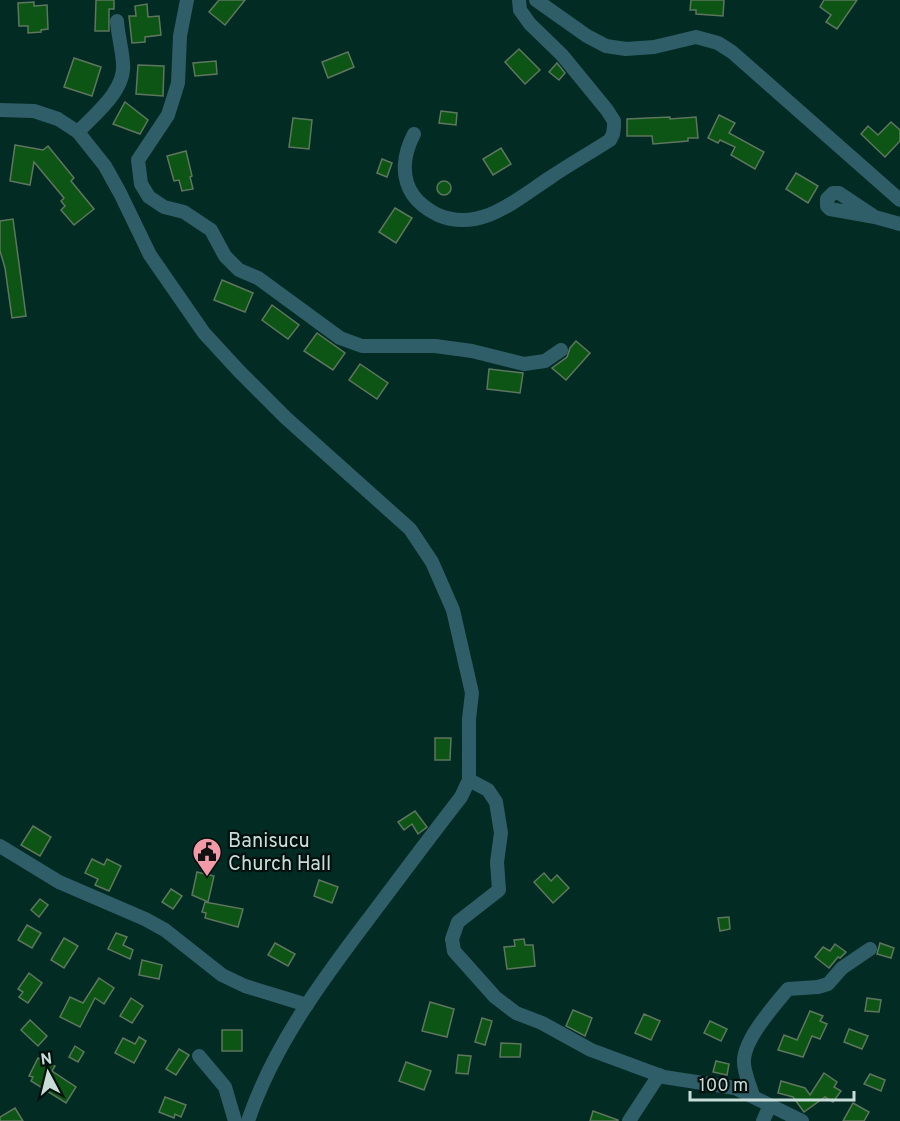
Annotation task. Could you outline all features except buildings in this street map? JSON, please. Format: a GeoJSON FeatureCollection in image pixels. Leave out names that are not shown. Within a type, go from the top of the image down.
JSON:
{"type":"FeatureCollection","features":[{"type":"Feature","properties":{"kind":"street"},"geometry":{"type":"LineString","coordinates":[[187,0],[180,36],[178,83],[168,115],[138,160],[141,184],[149,197],[164,207],[184,212],[211,230],[225,256],[239,270],[258,278],[340,338],[362,346],[435,346],[472,351],[524,364],[545,361],[561,350]]}},
{"type":"Feature","properties":{"kind":"street"},"geometry":{"type":"LineString","coordinates":[[414,134],[404,163],[406,181],[413,195],[427,210],[446,218],[467,220],[487,216],[508,207],[610,140],[614,134],[614,121],[608,110],[562,55],[530,24],[520,10],[519,0]]}},
{"type":"Feature","properties":{"kind":"street"},"geometry":{"type":"LineString","coordinates":[[536,0],[587,36],[606,46],[626,49],[654,47],[696,37],[718,43],[732,52],[900,200]]}},
{"type":"Feature","properties":{"kind":"street"},"geometry":{"type":"LineString","coordinates":[[78,132],[103,107],[119,84],[124,66],[118,40],[117,21]]}},
{"type":"Feature","properties":{"kind":"street"},"geometry":{"type":"LineString","coordinates":[[0,110],[34,111],[58,119],[78,132],[105,166],[150,255],[204,333],[285,418],[410,529],[432,562],[453,610],[472,693],[469,719],[469,780],[461,797],[341,956],[307,1005],[277,1055],[248,1121]]}},
{"type":"Feature","properties":{"kind":"street"},"geometry":{"type":"LineString","coordinates":[[875,217],[900,224]]}},
{"type":"Feature","properties":{"kind":"street"},"geometry":{"type":"LineString","coordinates":[[469,780],[488,790],[496,802],[501,833],[497,862],[499,890],[458,922],[453,939],[454,951],[495,998],[516,1013],[542,1023],[591,1050],[659,1075],[735,1088],[802,1121]]}},
{"type":"Feature","properties":{"kind":"street"},"geometry":{"type":"LineString","coordinates":[[0,846],[59,882],[165,930],[222,975],[245,986],[307,1005]]}},
{"type":"Feature","properties":{"kind":"street"},"geometry":{"type":"LineString","coordinates":[[753,1096],[744,1062],[746,1049],[765,1018],[788,989],[828,984],[842,968],[870,949]]}},
{"type":"Feature","properties":{"kind":"street"},"geometry":{"type":"LineString","coordinates":[[199,1056],[225,1087],[234,1121]]}},
{"type":"Feature","properties":{"kind":"street"},"geometry":{"type":"LineString","coordinates":[[629,1121],[659,1075]]}},
{"type":"Feature","properties":{"kind":"street"},"geometry":{"type":"LineString","coordinates":[[763,1121],[770,1105]]}},
{"type":"Feature","properties":{"kind":"place","name":"Banisucu Church Hall"},"geometry":{"type":"Point","coordinates":[207,878]}}]}
